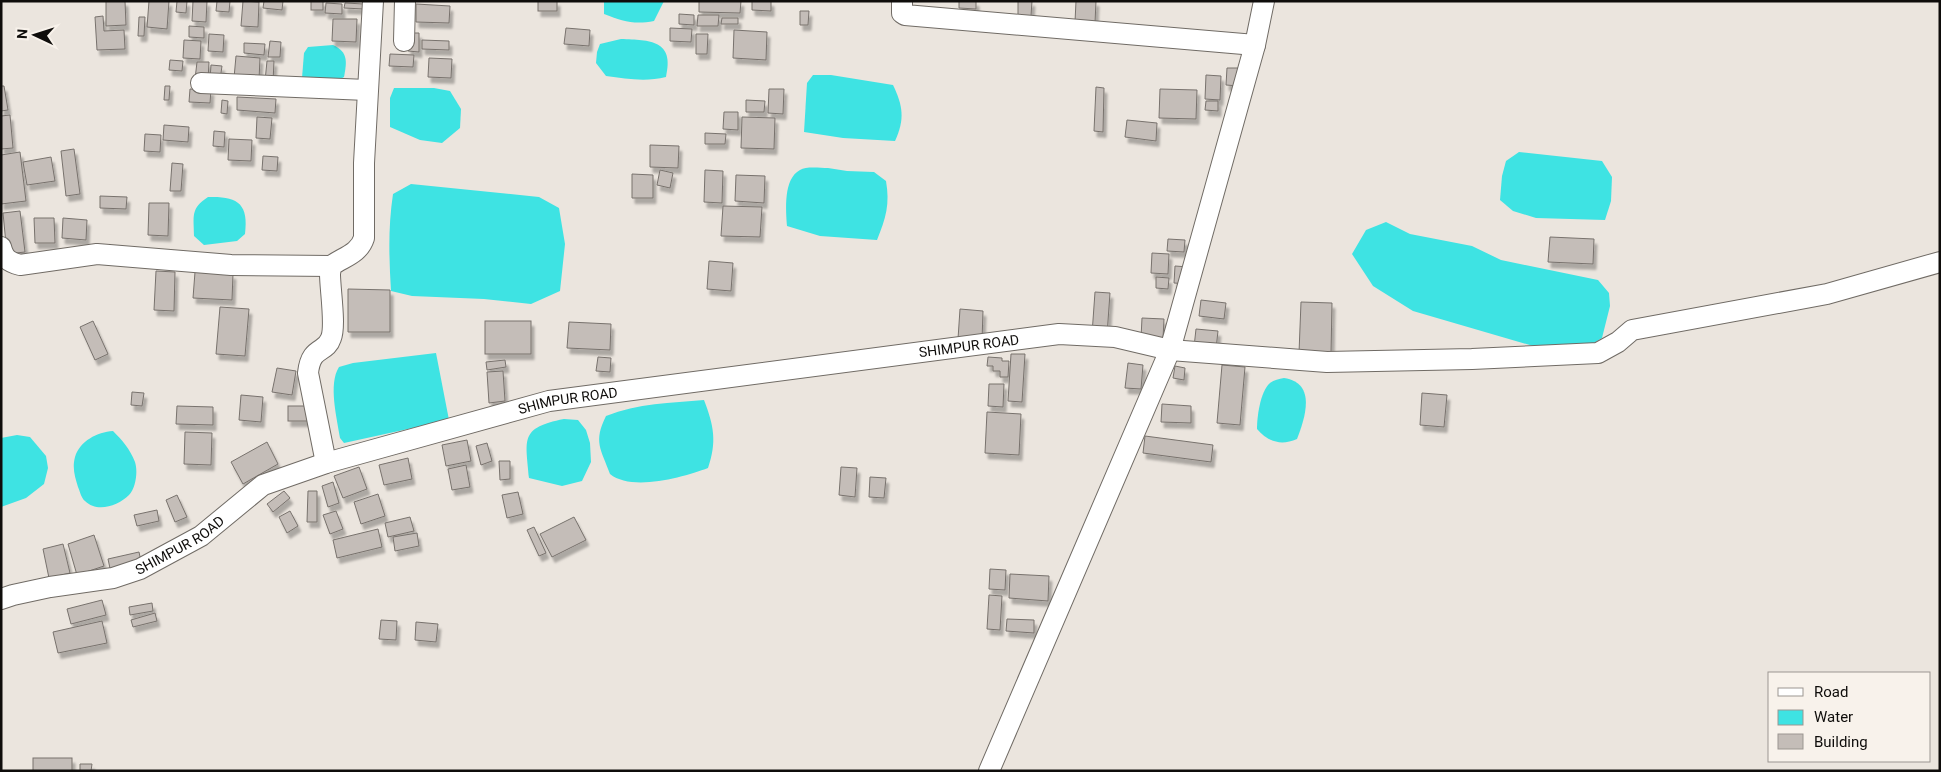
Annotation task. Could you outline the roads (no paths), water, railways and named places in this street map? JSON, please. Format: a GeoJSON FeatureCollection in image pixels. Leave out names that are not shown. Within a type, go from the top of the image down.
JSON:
{"type":"FeatureCollection","features":[{"type":"Feature","properties":{"kind":"street"},"geometry":{"type":"LineString","coordinates":[[2,252],[10,262],[20,265],[97,254],[231,265],[331,266],[357,251],[362,245],[364,238],[364,163],[373,1]]}},
{"type":"Feature","properties":{"kind":"street"},"geometry":{"type":"LineString","coordinates":[[404,40],[405,1]]}},
{"type":"Feature","properties":{"kind":"street"},"geometry":{"type":"LineString","coordinates":[[902,1],[902,13],[905,14],[1255,45]]}},
{"type":"Feature","properties":{"kind":"street"},"geometry":{"type":"LineString","coordinates":[[989,771],[1170,350],[1255,45],[1264,1]]}},
{"type":"Feature","properties":{"kind":"street"},"geometry":{"type":"LineString","coordinates":[[201,83],[367,90]]}},
{"type":"Feature","properties":{"kind":"street","name":"SHIMPUR ROAD"},"geometry":{"type":"LineString","coordinates":[[1,599],[50,586],[113,578],[140,570],[201,536],[263,485],[326,463],[549,401],[1059,334],[1115,337],[1170,350],[1327,362],[1472,359],[1598,353],[1618,342],[1632,330],[1827,294],[1940,262]]}},
{"type":"Feature","properties":{"kind":"street"},"geometry":{"type":"LineString","coordinates":[[326,463],[308,373],[310,361],[315,352],[327,345],[331,339],[333,328],[331,266]]}},
{"type":"Feature","properties":{"kind":"water"},"geometry":{"type":"Polygon","coordinates":[[[604,1],[664,1],[654,21],[640,23],[604,14],[604,1]]]}},
{"type":"Feature","properties":{"kind":"water"},"geometry":{"type":"Polygon","coordinates":[[[621,39],[642,40],[658,44],[667,56],[666,77],[644,80],[606,76],[596,63],[600,44],[621,39]]]}},
{"type":"Feature","properties":{"kind":"water"},"geometry":{"type":"Polygon","coordinates":[[[333,45],[344,54],[346,66],[344,77],[335,82],[302,78],[304,53],[308,47],[333,45]]]}},
{"type":"Feature","properties":{"kind":"water"},"geometry":{"type":"Polygon","coordinates":[[[813,75],[831,75],[893,85],[902,113],[895,141],[843,138],[804,132],[807,83],[813,75]]]}},
{"type":"Feature","properties":{"kind":"water"},"geometry":{"type":"Polygon","coordinates":[[[394,88],[434,88],[450,91],[461,109],[460,128],[442,143],[420,140],[390,127],[390,98],[394,88]]]}},
{"type":"Feature","properties":{"kind":"water"},"geometry":{"type":"Polygon","coordinates":[[[1519,152],[1602,161],[1612,177],[1611,201],[1605,220],[1536,218],[1513,211],[1500,200],[1502,176],[1506,161],[1519,152]]]}},
{"type":"Feature","properties":{"kind":"water"},"geometry":{"type":"Polygon","coordinates":[[[806,168],[874,172],[886,181],[888,197],[886,211],[877,240],[820,236],[787,226],[788,187],[795,174],[806,168]]]}},
{"type":"Feature","properties":{"kind":"water"},"geometry":{"type":"Polygon","coordinates":[[[411,184],[539,197],[559,208],[565,244],[560,291],[531,304],[484,299],[412,296],[391,291],[389,242],[393,194],[411,184]]]}},
{"type":"Feature","properties":{"kind":"water"},"geometry":{"type":"Polygon","coordinates":[[[208,197],[234,200],[243,208],[246,223],[245,234],[237,241],[204,245],[194,236],[194,213],[198,205],[208,197]]]}},
{"type":"Feature","properties":{"kind":"water"},"geometry":{"type":"Polygon","coordinates":[[[1386,222],[1410,234],[1472,246],[1501,260],[1598,280],[1609,293],[1610,306],[1602,338],[1592,344],[1540,348],[1413,311],[1373,286],[1352,254],[1366,230],[1386,222]]]}},
{"type":"Feature","properties":{"kind":"water"},"geometry":{"type":"Polygon","coordinates":[[[436,353],[449,420],[344,443],[340,438],[334,401],[334,382],[339,367],[353,363],[436,353]]]}},
{"type":"Feature","properties":{"kind":"water"},"geometry":{"type":"Polygon","coordinates":[[[1284,378],[1294,381],[1301,387],[1305,394],[1305,412],[1297,439],[1275,442],[1257,429],[1257,424],[1264,392],[1270,383],[1284,378]]]}},
{"type":"Feature","properties":{"kind":"water"},"geometry":{"type":"Polygon","coordinates":[[[704,400],[713,434],[713,450],[708,468],[672,479],[644,482],[631,482],[610,474],[601,452],[599,439],[606,416],[642,406],[704,400]]]}},
{"type":"Feature","properties":{"kind":"water"},"geometry":{"type":"Polygon","coordinates":[[[564,419],[578,420],[586,430],[590,443],[591,462],[582,481],[562,486],[529,478],[528,437],[532,431],[539,427],[564,419]]]}},
{"type":"Feature","properties":{"kind":"water"},"geometry":{"type":"Polygon","coordinates":[[[113,431],[131,453],[135,462],[135,484],[129,495],[119,502],[107,507],[95,507],[82,498],[74,472],[75,457],[77,451],[90,438],[101,433],[113,431]]]}},
{"type":"Feature","properties":{"kind":"water"},"geometry":{"type":"Polygon","coordinates":[[[17,435],[30,437],[46,456],[48,468],[44,484],[26,498],[1,507],[1,438],[17,435]]]}}]}
